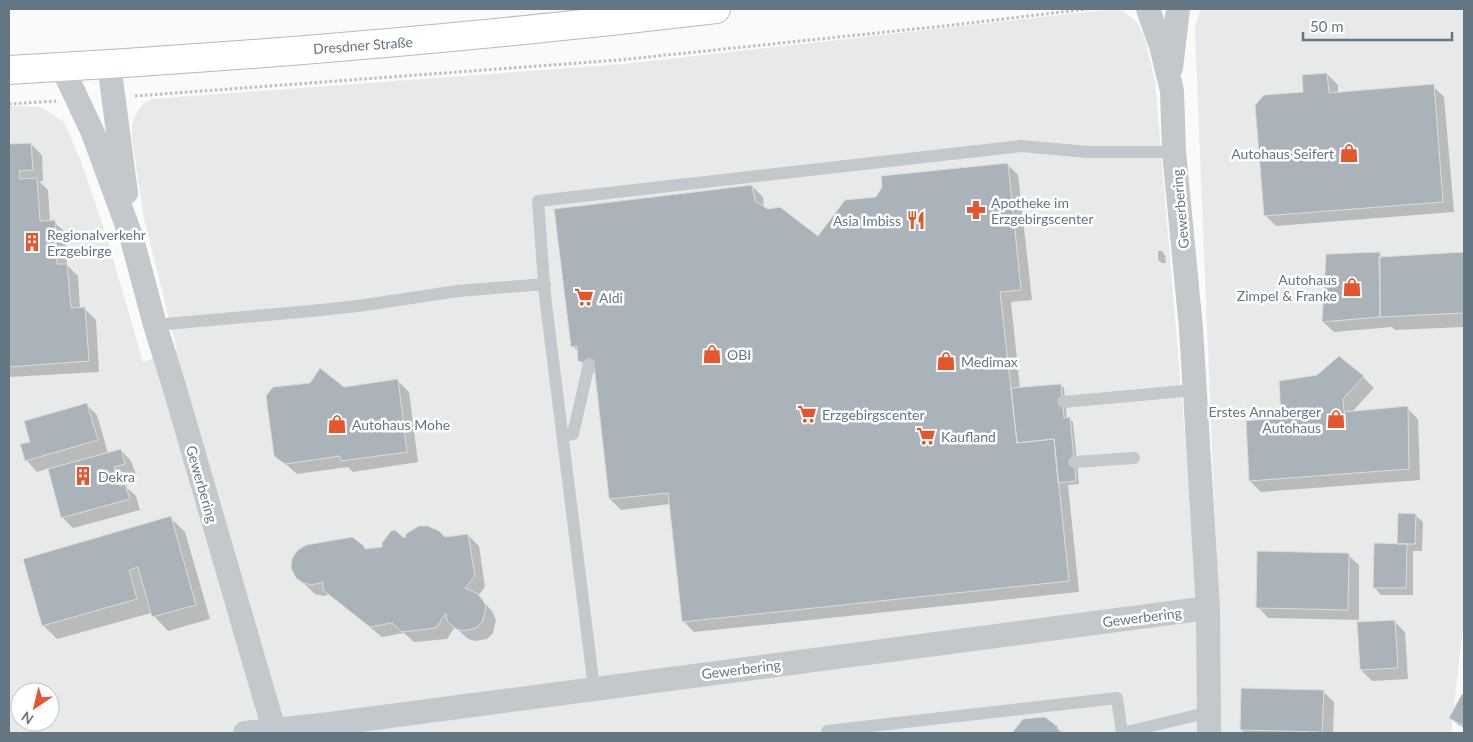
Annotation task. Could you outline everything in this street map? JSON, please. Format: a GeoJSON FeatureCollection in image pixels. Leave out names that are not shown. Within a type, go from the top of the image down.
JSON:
{"type":"FeatureCollection","features":[{"type":"Feature","properties":{"kind":"main road","name":"Dresdner Straße"},"geometry":{"type":"LineString","coordinates":[[9,70],[438,39],[716,9]]}},
{"type":"Feature","properties":{"kind":"street","name":"Gewerbering"},"geometry":{"type":"LineString","coordinates":[[1148,9],[1170,79]]}},
{"type":"Feature","properties":{"kind":"street","name":"Gewerbering"},"geometry":{"type":"LineString","coordinates":[[1178,9],[1170,79],[1174,152],[1195,390],[1208,608],[1210,722]]}},
{"type":"Feature","properties":{"kind":"street","name":"Gewerbering"},"geometry":{"type":"LineString","coordinates":[[109,64],[132,239]]}},
{"type":"Feature","properties":{"kind":"street","name":"Gewerbering"},"geometry":{"type":"LineString","coordinates":[[62,67],[96,142],[132,239],[155,325],[274,731]]}},
{"type":"Feature","properties":{"kind":"street","name":"Gewerbering"},"geometry":{"type":"LineString","coordinates":[[245,733],[330,724],[1208,608]]}},
{"type":"Feature","properties":{"kind":"lane"},"geometry":{"type":"LineString","coordinates":[[594,688],[545,284],[538,201],[1022,146],[1088,152],[1174,152]]}},
{"type":"Feature","properties":{"kind":"lane"},"geometry":{"type":"LineString","coordinates":[[155,325],[330,309],[458,291],[545,284]]}},
{"type":"Feature","properties":{"kind":"lane"},"geometry":{"type":"LineString","coordinates":[[563,436],[573,434],[589,364]]}},
{"type":"Feature","properties":{"kind":"lane"},"geometry":{"type":"LineString","coordinates":[[1063,402],[1195,390]]}},
{"type":"Feature","properties":{"kind":"lane"},"geometry":{"type":"LineString","coordinates":[[1074,462],[1134,458]]}},
{"type":"Feature","properties":{"kind":"lane"},"geometry":{"type":"LineString","coordinates":[[827,733],[827,731],[1117,698],[1122,733],[1210,722]]}},
{"type":"Feature","properties":{"kind":"path"},"geometry":{"type":"LineString","coordinates":[[113,97],[619,60],[953,26],[1087,9]]}},
{"type":"Feature","properties":{"kind":"path"},"geometry":{"type":"LineString","coordinates":[[9,104],[77,100]]}},
{"type":"Feature","properties":{"kind":"shaded area"},"geometry":{"type":"Polygon","coordinates":[[[1115,9],[1123,11],[1137,22],[1145,39],[1155,81],[1196,566],[1218,595],[1195,32],[1200,11],[1202,9],[1464,9],[1464,619],[1451,733],[9,733],[9,106],[41,107],[64,122],[80,159],[107,238],[143,362],[177,350],[144,219],[132,139],[132,123],[137,112],[143,104],[152,99],[623,64],[1115,9]]]}},
{"type":"Feature","properties":{"kind":"building","name":"Autohaus Seifert"},"geometry":{"type":"Polygon","coordinates":[[[1327,73],[1329,93],[1434,84],[1443,202],[1264,216],[1255,105],[1264,95],[1303,92],[1302,75],[1327,73]]]}},
{"type":"Feature","properties":{"kind":"building","name":"Regionalverkehr Erzgebirge"},"geometry":{"type":"Polygon","coordinates":[[[31,143],[33,170],[19,171],[20,179],[37,178],[40,221],[55,220],[57,264],[67,264],[71,308],[85,307],[89,361],[9,367],[9,144],[31,143]]]}},
{"type":"Feature","properties":{"kind":"building","name":"Erzgebirgscenter"},"geometry":{"type":"Polygon","coordinates":[[[1008,163],[1021,290],[1000,292],[1017,443],[1054,439],[1069,581],[682,622],[668,493],[609,499],[594,365],[578,361],[577,346],[571,347],[554,209],[752,185],[755,201],[768,209],[780,207],[818,236],[845,200],[876,197],[882,187],[881,176],[1008,163]]]}},
{"type":"Feature","properties":{"kind":"building","name":"Autohaus Zimpel & Franke"},"geometry":{"type":"Polygon","coordinates":[[[1380,252],[1380,317],[1322,322],[1326,254],[1380,252]]]}},
{"type":"Feature","properties":{"kind":"building"},"geometry":{"type":"Polygon","coordinates":[[[1464,252],[1464,313],[1380,317],[1379,257],[1464,252]]]}},
{"type":"Feature","properties":{"kind":"building","name":"Erstes Annaberger Autohaus"},"geometry":{"type":"Polygon","coordinates":[[[1339,356],[1364,376],[1343,399],[1344,412],[1408,406],[1409,469],[1249,481],[1246,421],[1281,417],[1279,381],[1317,375],[1339,356]]]}},
{"type":"Feature","properties":{"kind":"building","name":"Autohaus Mohe"},"geometry":{"type":"Polygon","coordinates":[[[320,368],[344,387],[398,379],[407,452],[341,461],[340,456],[285,464],[274,456],[266,396],[273,387],[310,383],[320,368]]]}},
{"type":"Feature","properties":{"kind":"building"},"geometry":{"type":"Polygon","coordinates":[[[1061,384],[1064,418],[1070,417],[1076,481],[1058,483],[1054,439],[1017,443],[1011,388],[1061,384]]]}},
{"type":"Feature","properties":{"kind":"building"},"geometry":{"type":"Polygon","coordinates":[[[87,403],[98,440],[25,461],[20,444],[30,442],[24,421],[87,403]]]}},
{"type":"Feature","properties":{"kind":"building","name":"Dekra"},"geometry":{"type":"Polygon","coordinates":[[[121,449],[125,464],[114,467],[120,486],[125,484],[130,499],[61,518],[48,469],[121,449]]]}},
{"type":"Feature","properties":{"kind":"building"},"geometry":{"type":"Polygon","coordinates":[[[1398,513],[1416,514],[1415,544],[1397,544],[1398,513]]]}},
{"type":"Feature","properties":{"kind":"building"},"geometry":{"type":"Polygon","coordinates":[[[171,516],[196,605],[152,617],[138,567],[129,570],[137,599],[42,626],[23,559],[171,516]]]}},
{"type":"Feature","properties":{"kind":"building"},"geometry":{"type":"Polygon","coordinates":[[[419,526],[428,526],[439,531],[445,537],[468,534],[475,576],[465,588],[478,594],[486,608],[482,622],[476,628],[464,631],[456,629],[447,621],[446,613],[436,628],[402,632],[392,623],[370,627],[323,590],[323,582],[312,585],[303,583],[296,578],[291,568],[292,558],[298,550],[306,545],[352,537],[364,546],[365,549],[382,547],[382,543],[391,531],[395,530],[404,538],[407,533],[419,526]]]}},
{"type":"Feature","properties":{"kind":"building"},"geometry":{"type":"Polygon","coordinates":[[[1374,543],[1407,544],[1406,588],[1373,588],[1374,543]]]}},
{"type":"Feature","properties":{"kind":"building"},"geometry":{"type":"Polygon","coordinates":[[[1257,551],[1349,553],[1348,610],[1256,608],[1257,551]]]}},
{"type":"Feature","properties":{"kind":"building"},"geometry":{"type":"Polygon","coordinates":[[[1395,620],[1398,668],[1360,670],[1357,622],[1395,620]]]}},
{"type":"Feature","properties":{"kind":"building"},"geometry":{"type":"Polygon","coordinates":[[[1241,688],[1324,690],[1322,732],[1240,730],[1241,688]]]}},
{"type":"Feature","properties":{"kind":"building"},"geometry":{"type":"Polygon","coordinates":[[[1462,694],[1464,695],[1464,726],[1449,718],[1462,694]]]}},
{"type":"Feature","properties":{"kind":"building"},"geometry":{"type":"Polygon","coordinates":[[[1045,717],[1058,727],[1057,729],[1062,733],[1012,733],[1023,719],[1045,717]]]}},
{"type":"Feature","properties":{"kind":"place","name":"Autohaus Seifert"},"geometry":{"type":"Point","coordinates":[1349,153]}},
{"type":"Feature","properties":{"kind":"place","name":"Apotheke im Erzgebirgscenter"},"geometry":{"type":"Point","coordinates":[976,210]}},
{"type":"Feature","properties":{"kind":"place","name":"Asia Imbiss"},"geometry":{"type":"Point","coordinates":[916,220]}},
{"type":"Feature","properties":{"kind":"place","name":"Regionalverkehr Erzgebirge"},"geometry":{"type":"Point","coordinates":[32,242]}},
{"type":"Feature","properties":{"kind":"place","name":"Autohaus Zimpel & Franke"},"geometry":{"type":"Point","coordinates":[1352,287]}},
{"type":"Feature","properties":{"kind":"place","name":"Aldi"},"geometry":{"type":"Point","coordinates":[584,297]}},
{"type":"Feature","properties":{"kind":"place","name":"OBI"},"geometry":{"type":"Point","coordinates":[712,354]}},
{"type":"Feature","properties":{"kind":"place","name":"Medimax"},"geometry":{"type":"Point","coordinates":[946,361]}},
{"type":"Feature","properties":{"kind":"place","name":"Erzgebirgscenter"},"geometry":{"type":"Point","coordinates":[807,414]}},
{"type":"Feature","properties":{"kind":"place","name":"Erstes Annaberger Autohaus"},"geometry":{"type":"Point","coordinates":[1336,419]}},
{"type":"Feature","properties":{"kind":"place","name":"Autohaus Mohe"},"geometry":{"type":"Point","coordinates":[337,424]}},
{"type":"Feature","properties":{"kind":"place","name":"Kaufland"},"geometry":{"type":"Point","coordinates":[926,436]}},
{"type":"Feature","properties":{"kind":"place","name":"Dekra"},"geometry":{"type":"Point","coordinates":[83,476]}}]}
